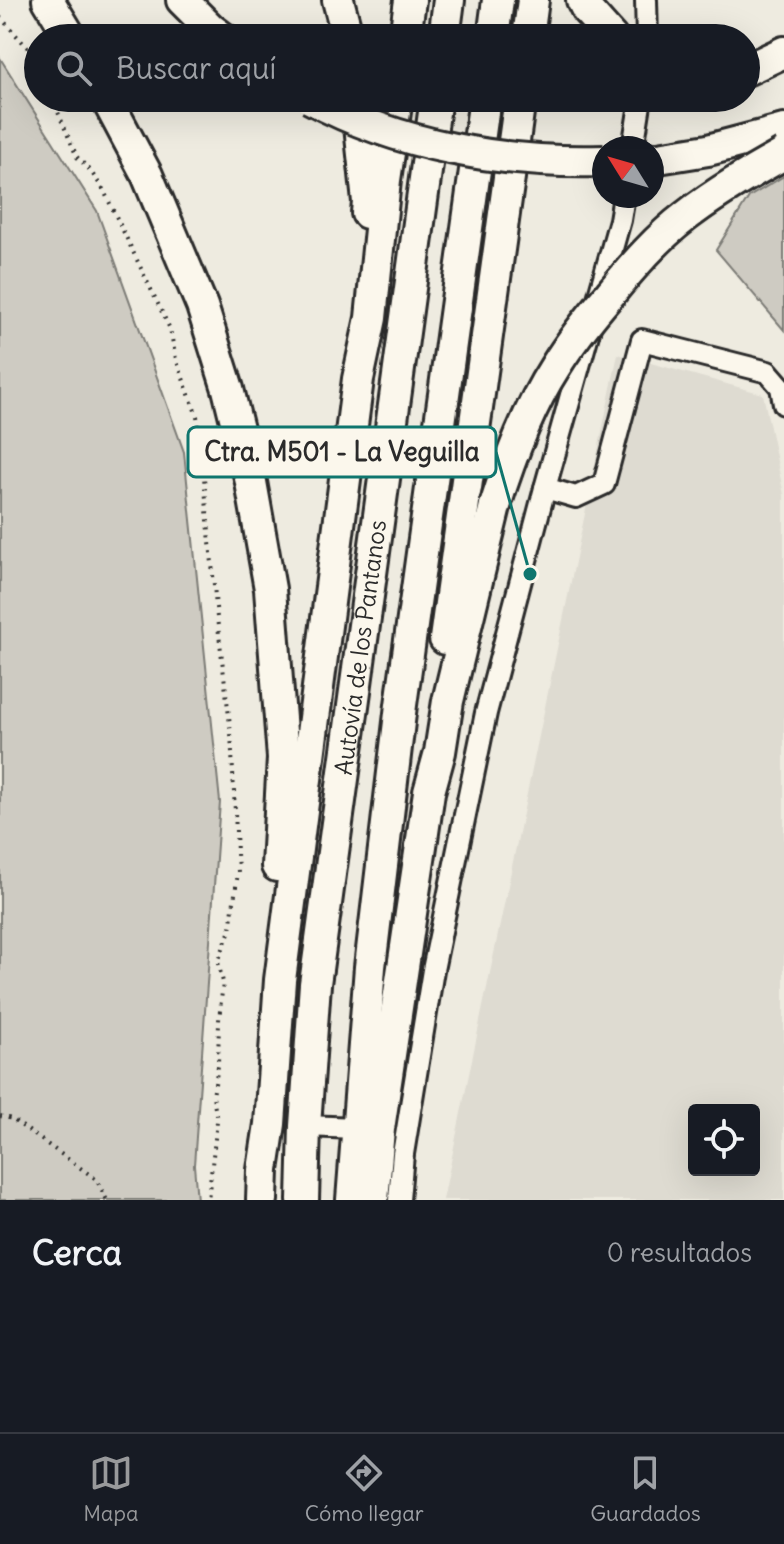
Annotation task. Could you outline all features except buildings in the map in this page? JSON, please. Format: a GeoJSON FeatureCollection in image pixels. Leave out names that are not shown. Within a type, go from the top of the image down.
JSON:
{"type":"FeatureCollection","features":[{"type":"Feature","properties":{"kind":"highway"},"geometry":{"type":"LineString","coordinates":[[48,0],[63,24]]}},
{"type":"Feature","properties":{"kind":"highway"},"geometry":{"type":"LineString","coordinates":[[182,0],[207,24]]}},
{"type":"Feature","properties":{"kind":"highway"},"geometry":{"type":"LineString","coordinates":[[338,0],[344,24]]}},
{"type":"Feature","properties":{"kind":"highway"},"geometry":{"type":"LineString","coordinates":[[407,24],[410,0]]}},
{"type":"Feature","properties":{"kind":"highway"},"geometry":{"type":"LineString","coordinates":[[446,24],[449,0]]}},
{"type":"Feature","properties":{"kind":"highway"},"geometry":{"type":"LineString","coordinates":[[495,24],[498,0]]}},
{"type":"Feature","properties":{"kind":"highway"},"geometry":{"type":"LineString","coordinates":[[530,24],[533,0]]}},
{"type":"Feature","properties":{"kind":"highway"},"geometry":{"type":"LineString","coordinates":[[584,5],[600,24]]}},
{"type":"Feature","properties":{"kind":"highway"},"geometry":{"type":"LineString","coordinates":[[760,63],[784,52]]}},
{"type":"Feature","properties":{"kind":"highway"},"geometry":{"type":"LineString","coordinates":[[113,112],[147,175],[202,306],[245,455],[270,589],[283,758],[273,955],[259,1125],[263,1170]]}},
{"type":"Feature","properties":{"kind":"highway"},"geometry":{"type":"LineString","coordinates":[[336,112],[398,135],[485,155],[534,161],[592,161]]}},
{"type":"Feature","properties":{"kind":"highway"},"geometry":{"type":"LineString","coordinates":[[358,112],[368,202],[358,379]]}},
{"type":"Feature","properties":{"kind":"highway"},"geometry":{"type":"LineString","coordinates":[[262,1200],[280,980],[358,379],[371,318],[395,112]]}},
{"type":"Feature","properties":{"kind":"highway","name":"Autovía de los Pantanos"},"geometry":{"type":"LineString","coordinates":[[303,1200],[315,984],[434,112]]}},
{"type":"Feature","properties":{"kind":"highway","name":"Autovía de los Pantanos"},"geometry":{"type":"LineString","coordinates":[[352,1200],[370,967],[401,705],[483,112]]}},
{"type":"Feature","properties":{"kind":"highway"},"geometry":{"type":"LineString","coordinates":[[429,792],[429,754],[518,112]]}},
{"type":"Feature","properties":{"kind":"highway"},"geometry":{"type":"LineString","coordinates":[[664,157],[708,150],[784,130]]}},
{"type":"Feature","properties":{"kind":"highway"},"geometry":{"type":"LineString","coordinates":[[373,1200],[379,1129],[429,792],[495,506],[510,457],[554,368],[581,328],[637,260],[684,218],[732,183],[784,154]]}},
{"type":"Feature","properties":{"kind":"street"},"geometry":{"type":"LineString","coordinates":[[646,0],[647,24]]}},
{"type":"Feature","properties":{"kind":"street"},"geometry":{"type":"LineString","coordinates":[[635,136],[639,112]]}},
{"type":"Feature","properties":{"kind":"street"},"geometry":{"type":"LineString","coordinates":[[399,1200],[403,1154],[439,940],[486,713],[622,208]]}},
{"type":"Feature","properties":{"kind":"street"},"geometry":{"type":"LineString","coordinates":[[545,488],[576,497],[604,484],[642,340],[768,372],[781,387],[784,404]]}},
{"type":"Feature","properties":{"kind":"street"},"geometry":{"type":"LineString","coordinates":[[305,1126],[357,1128]]}},
{"type":"Feature","properties":{"kind":"path"},"geometry":{"type":"LineString","coordinates":[[0,17],[24,44]]}},
{"type":"Feature","properties":{"kind":"path"},"geometry":{"type":"LineString","coordinates":[[58,112],[77,157],[103,189],[170,329],[176,359],[197,416],[201,445],[231,733],[238,872],[230,930],[218,962],[223,982],[213,1096],[217,1121],[208,1200]]}},
{"type":"Feature","properties":{"kind":"path"},"geometry":{"type":"LineString","coordinates":[[0,1116],[12,1119],[96,1179],[107,1200]]}},
{"type":"Feature","properties":{"kind":"shaded area"},"geometry":{"type":"Polygon","coordinates":[[[0,58],[24,96],[24,112],[34,112],[97,211],[184,452],[220,802],[194,1165],[197,1200],[0,1200],[0,58]]]}},
{"type":"Feature","properties":{"kind":"shaded area"},"geometry":{"type":"Polygon","coordinates":[[[784,176],[784,330],[716,250],[749,197],[784,176]]]}},
{"type":"Feature","properties":{"kind":"shaded area"},"geometry":{"type":"Polygon","coordinates":[[[618,354],[763,394],[784,495],[784,1200],[443,1200],[618,354]]]}},
{"type":"Feature","properties":{"kind":"place","name":"Ctra. M501 - La Veguilla"},"geometry":{"type":"Point","coordinates":[530,574]}}]}
